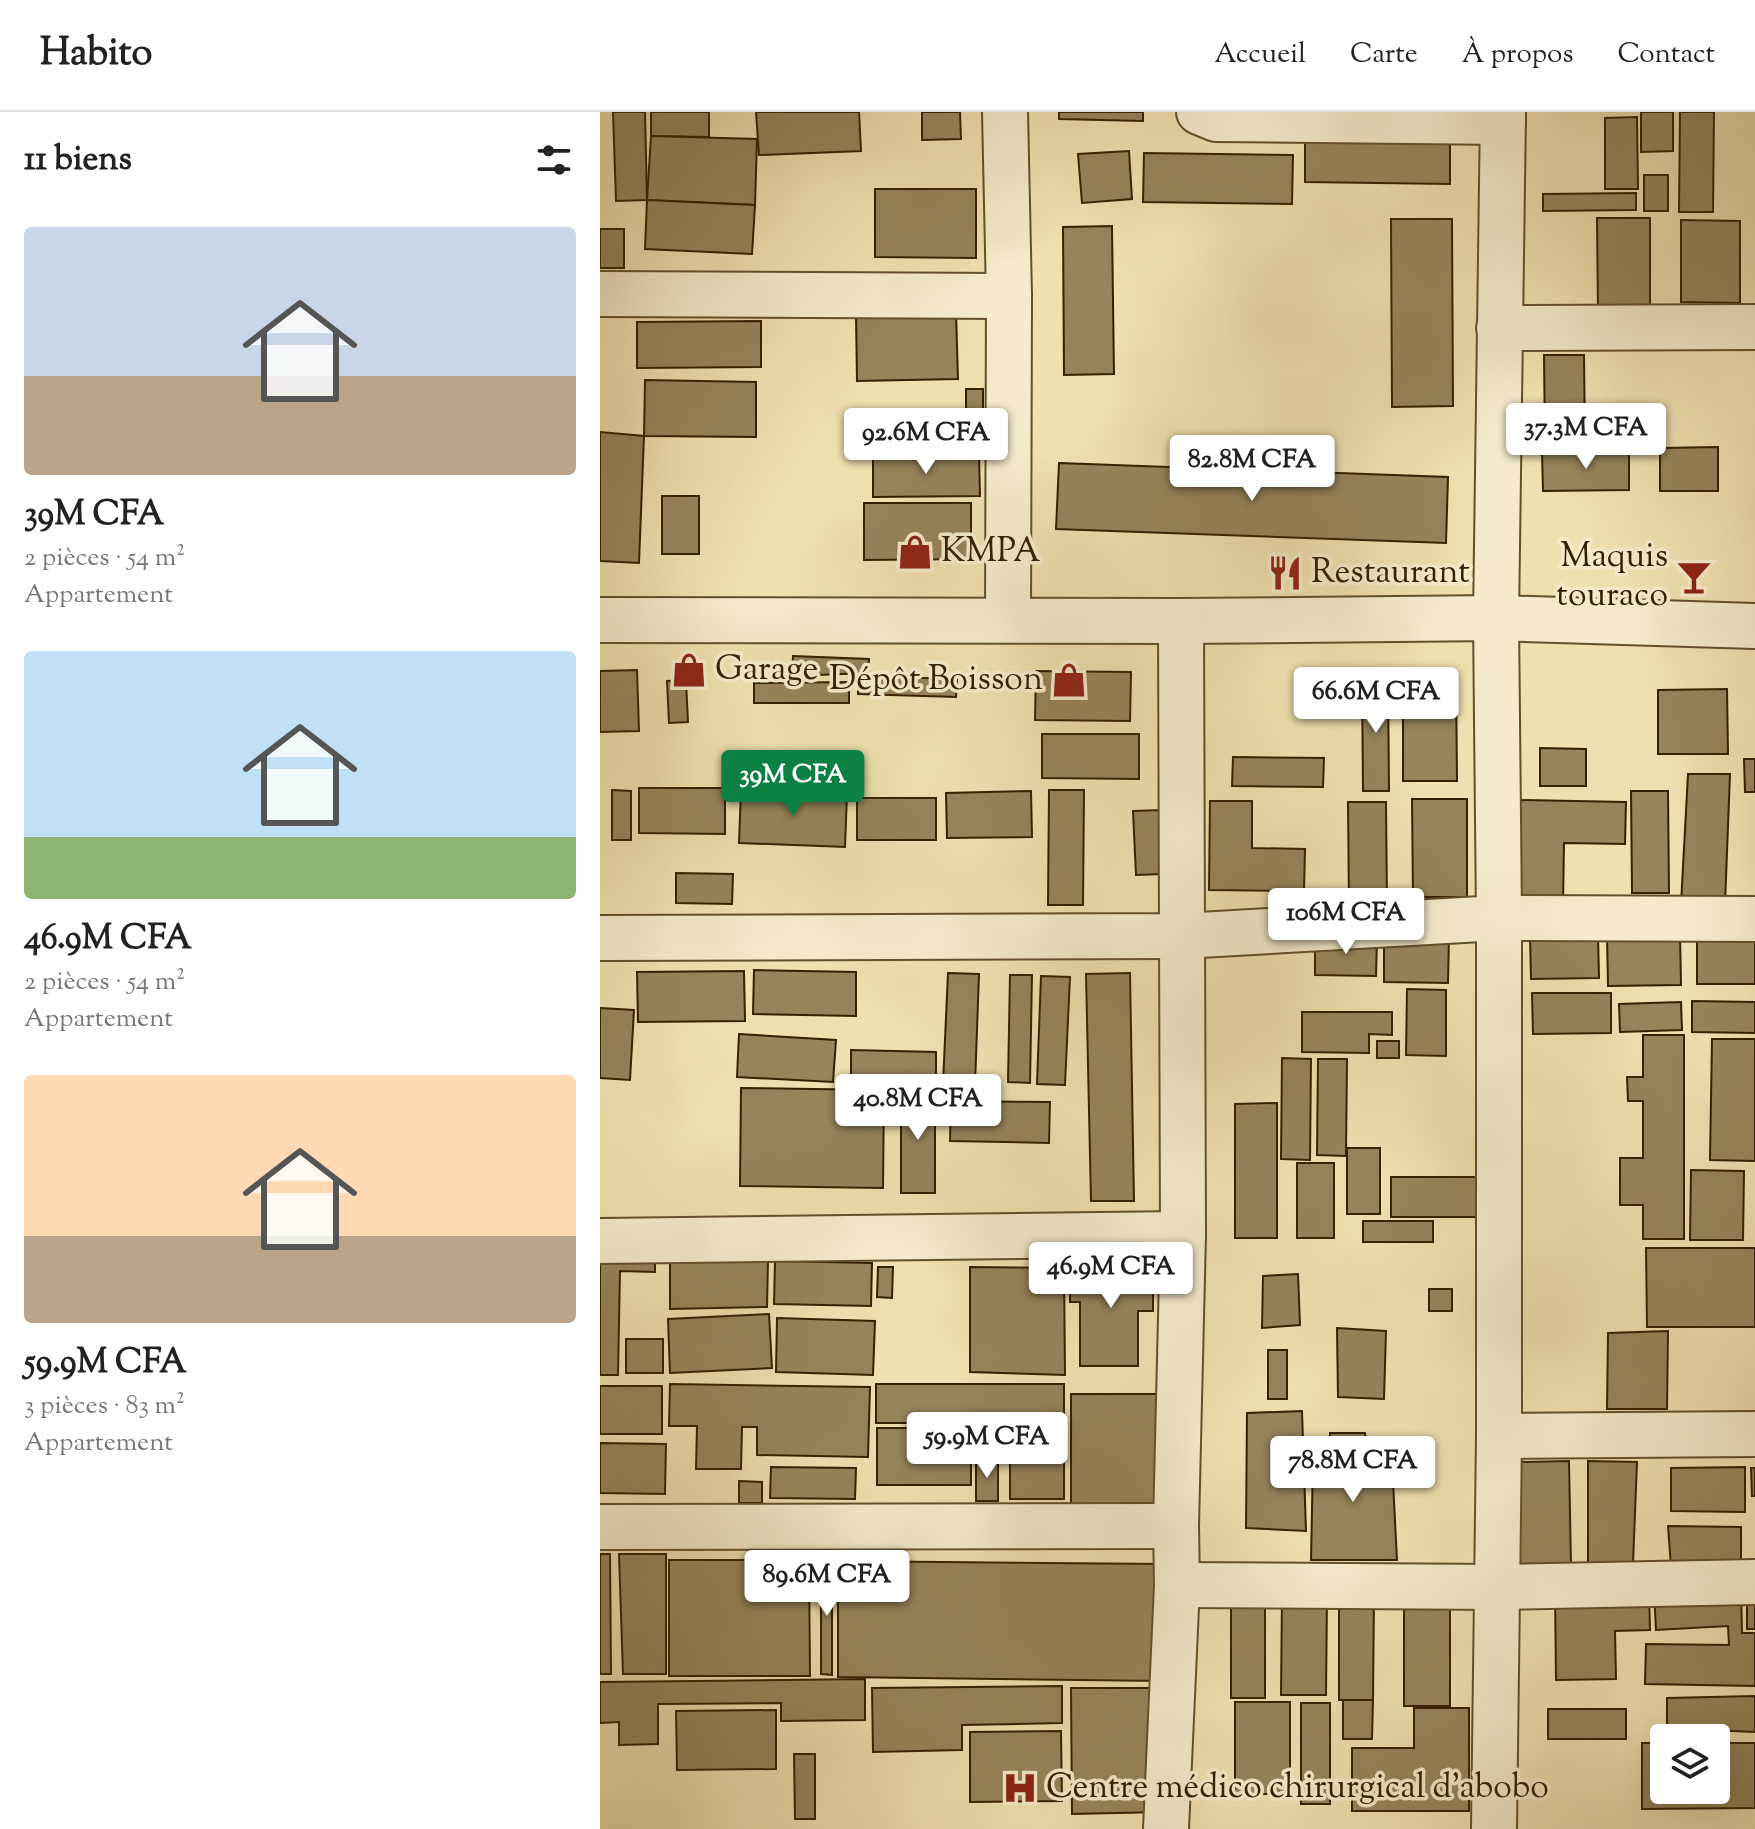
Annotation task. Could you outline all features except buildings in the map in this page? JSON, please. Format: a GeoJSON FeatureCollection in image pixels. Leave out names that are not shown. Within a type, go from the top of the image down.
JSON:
{"type":"FeatureCollection","features":[{"type":"Feature","properties":{"kind":"street"},"geometry":{"type":"LineString","coordinates":[[1005,112],[1009,296],[1008,620]]}},
{"type":"Feature","properties":{"kind":"street"},"geometry":{"type":"LineString","coordinates":[[1199,112],[1216,119],[1503,117],[1496,618],[1499,1436],[1494,1829]]}},
{"type":"Feature","properties":{"kind":"street"},"geometry":{"type":"LineString","coordinates":[[600,294],[1009,296]]}},
{"type":"Feature","properties":{"kind":"street"},"geometry":{"type":"LineString","coordinates":[[1499,328],[1755,327]]}},
{"type":"Feature","properties":{"kind":"street"},"geometry":{"type":"LineString","coordinates":[[600,620],[1496,618],[1755,626]]}},
{"type":"Feature","properties":{"kind":"street"},"geometry":{"type":"LineString","coordinates":[[1166,1829],[1177,1585],[1183,1234],[1181,621]]}},
{"type":"Feature","properties":{"kind":"street"},"geometry":{"type":"LineString","coordinates":[[600,938],[1182,936],[1499,918],[1755,919]]}},
{"type":"Feature","properties":{"kind":"street"},"geometry":{"type":"LineString","coordinates":[[600,1241],[1183,1234]]}},
{"type":"Feature","properties":{"kind":"street"},"geometry":{"type":"LineString","coordinates":[[1499,1436],[1755,1434]]}},
{"type":"Feature","properties":{"kind":"street"},"geometry":{"type":"LineString","coordinates":[[600,1527],[1176,1526]]}},
{"type":"Feature","properties":{"kind":"street"},"geometry":{"type":"LineString","coordinates":[[1177,1585],[1498,1587],[1755,1582]]}},
{"type":"Feature","properties":{"kind":"place","name":"KMPA"},"geometry":{"type":"Point","coordinates":[915,552]}},
{"type":"Feature","properties":{"kind":"place","name":"Restaurant"},"geometry":{"type":"Point","coordinates":[1285,573]}},
{"type":"Feature","properties":{"kind":"place","name":"Maquis touraco"},"geometry":{"type":"Point","coordinates":[1694,577]}},
{"type":"Feature","properties":{"kind":"place","name":"Garage"},"geometry":{"type":"Point","coordinates":[689,670]}},
{"type":"Feature","properties":{"kind":"place","name":"Dépôt Boisson"},"geometry":{"type":"Point","coordinates":[1069,680]}},
{"type":"Feature","properties":{"kind":"place","name":"Centre médico chirurgical d'abobo"},"geometry":{"type":"Point","coordinates":[1020,1788]}}]}
